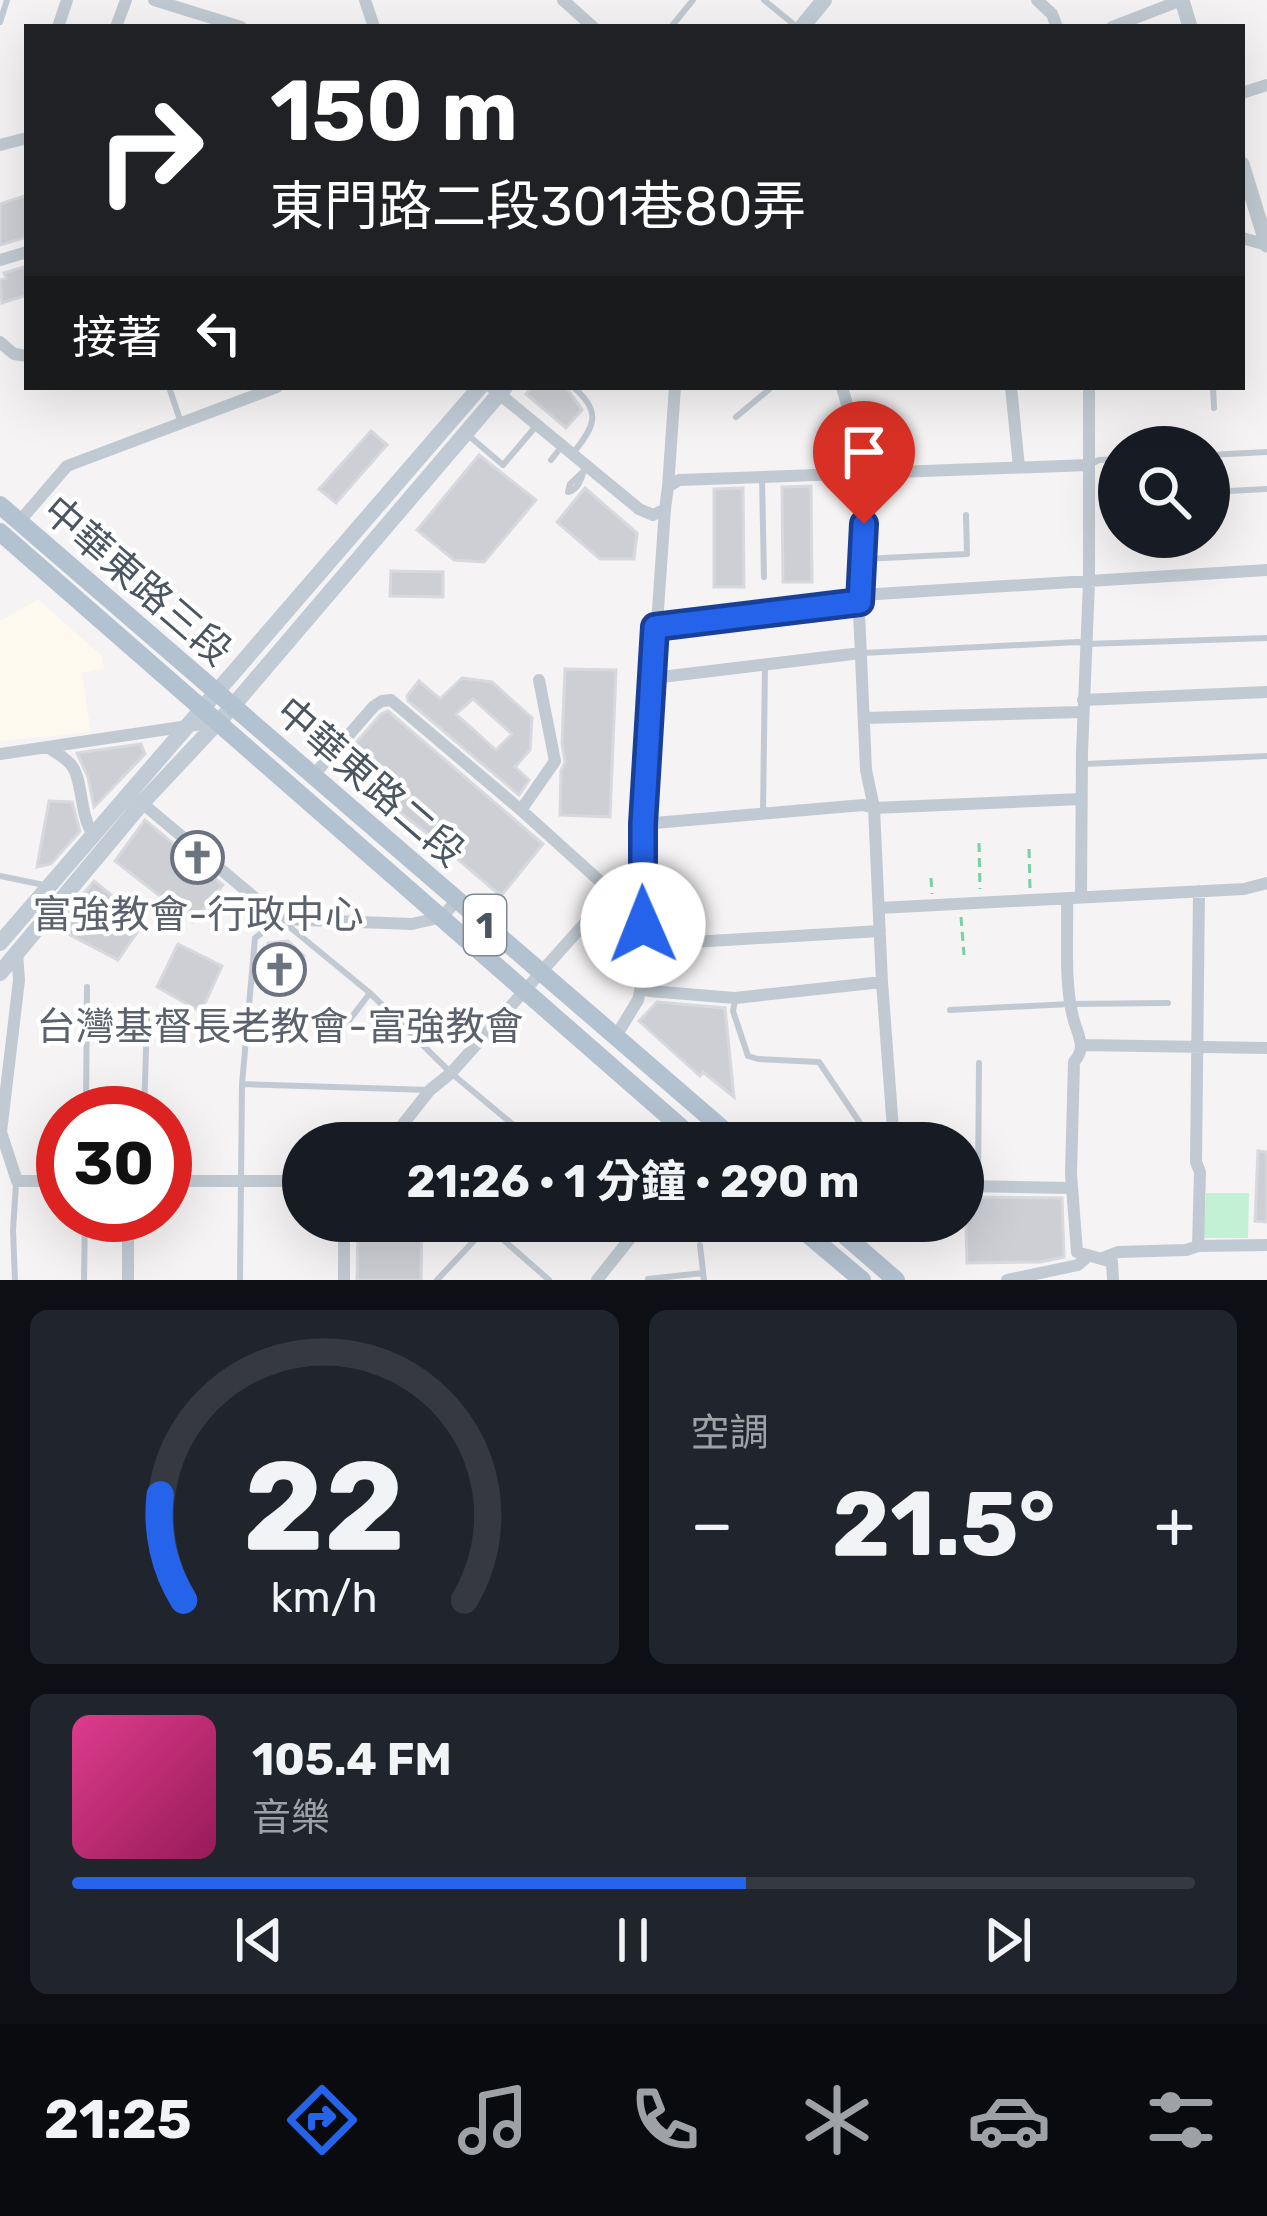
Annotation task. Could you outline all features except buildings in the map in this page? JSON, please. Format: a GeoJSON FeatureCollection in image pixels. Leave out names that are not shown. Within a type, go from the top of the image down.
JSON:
{"type":"FeatureCollection","features":[{"type":"Feature","properties":{"kind":"main road"},"geometry":{"type":"LineString","coordinates":[[803,24],[824,0]]}},
{"type":"Feature","properties":{"kind":"main road"},"geometry":{"type":"LineString","coordinates":[[6,945],[142,803],[478,390]]}},
{"type":"Feature","properties":{"kind":"main road"},"geometry":{"type":"LineString","coordinates":[[0,973],[6,945],[92,833],[183,729],[217,708],[465,433],[497,390]]}},
{"type":"Feature","properties":{"kind":"main road","name":"中華東路三段"},"geometry":{"type":"LineString","coordinates":[[0,505],[217,708]]}},
{"type":"Feature","properties":{"kind":"main road","name":"中華東路三段"},"geometry":{"type":"LineString","coordinates":[[0,532],[217,708]]}},
{"type":"Feature","properties":{"kind":"main road","name":"中華東路二段"},"geometry":{"type":"LineString","coordinates":[[217,708],[313,776],[714,1122]]}},
{"type":"Feature","properties":{"kind":"main road","name":"中華東路二段"},"geometry":{"type":"LineString","coordinates":[[217,708],[442,917],[678,1122]]}},
{"type":"Feature","properties":{"kind":"main road"},"geometry":{"type":"LineString","coordinates":[[817,1242],[862,1280]]}},
{"type":"Feature","properties":{"kind":"main road"},"geometry":{"type":"LineString","coordinates":[[852,1242],[896,1280]]}},
{"type":"Feature","properties":{"kind":"street"},"geometry":{"type":"LineString","coordinates":[[154,0],[232,24]]}},
{"type":"Feature","properties":{"kind":"street"},"geometry":{"type":"LineString","coordinates":[[563,0],[589,24]]}},
{"type":"Feature","properties":{"kind":"street"},"geometry":{"type":"LineString","coordinates":[[1037,0],[1056,24]]}},
{"type":"Feature","properties":{"kind":"street"},"geometry":{"type":"LineString","coordinates":[[1120,24],[1182,0]]}},
{"type":"Feature","properties":{"kind":"street"},"geometry":{"type":"LineString","coordinates":[[1245,174],[1267,245]]}},
{"type":"Feature","properties":{"kind":"street"},"geometry":{"type":"LineString","coordinates":[[20,522],[67,466],[269,390]]}},
{"type":"Feature","properties":{"kind":"street"},"geometry":{"type":"LineString","coordinates":[[499,390],[585,471],[639,509],[652,514],[664,509]]}},
{"type":"Feature","properties":{"kind":"street"},"geometry":{"type":"LineString","coordinates":[[616,1036],[641,987],[643,824],[675,390]]}},
{"type":"Feature","properties":{"kind":"street"},"geometry":{"type":"LineString","coordinates":[[843,390],[866,474],[861,653],[892,1122]]}},
{"type":"Feature","properties":{"kind":"street"},"geometry":{"type":"LineString","coordinates":[[1011,390],[1019,466]]}},
{"type":"Feature","properties":{"kind":"street"},"geometry":{"type":"LineString","coordinates":[[1089,390],[1090,582],[1070,1004],[1082,1045],[1074,1062],[1071,1188],[1077,1252],[1112,1262],[1113,1280]]}},
{"type":"Feature","properties":{"kind":"street"},"geometry":{"type":"LineString","coordinates":[[668,487],[680,480],[1089,464]]}},
{"type":"Feature","properties":{"kind":"street"},"geometry":{"type":"LineString","coordinates":[[655,627],[861,598],[1267,571]]}},
{"type":"Feature","properties":{"kind":"street"},"geometry":{"type":"LineString","coordinates":[[653,678],[861,653]]}},
{"type":"Feature","properties":{"kind":"street"},"geometry":{"type":"LineString","coordinates":[[521,810],[555,761],[539,680]]}},
{"type":"Feature","properties":{"kind":"street"},"geometry":{"type":"LineString","coordinates":[[864,718],[1267,692]]}},
{"type":"Feature","properties":{"kind":"street"},"geometry":{"type":"LineString","coordinates":[[313,776],[374,706],[391,700],[613,893],[658,944],[880,931]]}},
{"type":"Feature","properties":{"kind":"street"},"geometry":{"type":"LineString","coordinates":[[0,754],[183,729]]}},
{"type":"Feature","properties":{"kind":"street"},"geometry":{"type":"LineString","coordinates":[[47,747],[71,764],[92,833]]}},
{"type":"Feature","properties":{"kind":"street"},"geometry":{"type":"LineString","coordinates":[[643,824],[863,805],[1082,799]]}},
{"type":"Feature","properties":{"kind":"street"},"geometry":{"type":"LineString","coordinates":[[142,803],[280,919],[412,924],[442,917],[457,900]]}},
{"type":"Feature","properties":{"kind":"street"},"geometry":{"type":"LineString","coordinates":[[405,1122],[642,863]]}},
{"type":"Feature","properties":{"kind":"street"},"geometry":{"type":"LineString","coordinates":[[879,908],[1244,889],[1267,883]]}},
{"type":"Feature","properties":{"kind":"street"},"geometry":{"type":"LineString","coordinates":[[1198,1246],[1199,890]]}},
{"type":"Feature","properties":{"kind":"street"},"geometry":{"type":"LineString","coordinates":[[584,924],[643,931]]}},
{"type":"Feature","properties":{"kind":"street"},"geometry":{"type":"LineString","coordinates":[[6,945],[19,980],[2,1132],[16,1180],[36,1180]]}},
{"type":"Feature","properties":{"kind":"street"},"geometry":{"type":"LineString","coordinates":[[641,987],[735,998],[882,982]]}},
{"type":"Feature","properties":{"kind":"street"},"geometry":{"type":"LineString","coordinates":[[1082,1045],[1267,1048]]}},
{"type":"Feature","properties":{"kind":"street"},"geometry":{"type":"LineString","coordinates":[[192,1181],[282,1181]]}},
{"type":"Feature","properties":{"kind":"street"},"geometry":{"type":"LineString","coordinates":[[984,1186],[1071,1188]]}},
{"type":"Feature","properties":{"kind":"street"},"geometry":{"type":"LineString","coordinates":[[128,1242],[128,1280]]}},
{"type":"Feature","properties":{"kind":"street"},"geometry":{"type":"LineString","coordinates":[[344,1242],[344,1280]]}},
{"type":"Feature","properties":{"kind":"street"},"geometry":{"type":"LineString","coordinates":[[597,1280],[623,1242]]}},
{"type":"Feature","properties":{"kind":"street"},"geometry":{"type":"LineString","coordinates":[[1007,1280],[1118,1252],[1267,1245]]}},
{"type":"Feature","properties":{"kind":"lane"},"geometry":{"type":"LineString","coordinates":[[0,22],[7,0]]}},
{"type":"Feature","properties":{"kind":"lane"},"geometry":{"type":"LineString","coordinates":[[673,24],[693,0]]}},
{"type":"Feature","properties":{"kind":"lane"},"geometry":{"type":"LineString","coordinates":[[764,0],[796,24]]}},
{"type":"Feature","properties":{"kind":"lane"},"geometry":{"type":"LineString","coordinates":[[170,390],[181,423]]}},
{"type":"Feature","properties":{"kind":"lane"},"geometry":{"type":"LineString","coordinates":[[551,460],[592,430],[593,410],[577,390]]}},
{"type":"Feature","properties":{"kind":"lane"},"geometry":{"type":"LineString","coordinates":[[736,417],[768,390]]}},
{"type":"Feature","properties":{"kind":"lane"},"geometry":{"type":"LineString","coordinates":[[1213,390],[1214,408]]}},
{"type":"Feature","properties":{"kind":"lane"},"geometry":{"type":"LineString","coordinates":[[465,433],[503,465],[537,425]]}},
{"type":"Feature","properties":{"kind":"lane"},"geometry":{"type":"LineString","coordinates":[[1230,454],[1267,452]]}},
{"type":"Feature","properties":{"kind":"lane"},"geometry":{"type":"LineString","coordinates":[[1089,464],[1098,460]]}},
{"type":"Feature","properties":{"kind":"lane"},"geometry":{"type":"LineString","coordinates":[[762,478],[764,577]]}},
{"type":"Feature","properties":{"kind":"lane"},"geometry":{"type":"LineString","coordinates":[[1230,491],[1267,489]]}},
{"type":"Feature","properties":{"kind":"lane"},"geometry":{"type":"LineString","coordinates":[[862,559],[968,554],[966,515]]}},
{"type":"Feature","properties":{"kind":"lane"},"geometry":{"type":"LineString","coordinates":[[861,653],[1267,638]]}},
{"type":"Feature","properties":{"kind":"lane"},"geometry":{"type":"LineString","coordinates":[[763,815],[765,665]]}},
{"type":"Feature","properties":{"kind":"lane"},"geometry":{"type":"LineString","coordinates":[[1082,764],[1267,756]]}},
{"type":"Feature","properties":{"kind":"lane"},"geometry":{"type":"LineString","coordinates":[[0,876],[47,886]]}},
{"type":"Feature","properties":{"kind":"lane"},"geometry":{"type":"LineString","coordinates":[[240,1280],[242,1084],[255,938],[280,919],[370,993],[451,1073],[510,1122]]}},
{"type":"Feature","properties":{"kind":"lane"},"geometry":{"type":"LineString","coordinates":[[86,1086],[87,987]]}},
{"type":"Feature","properties":{"kind":"lane"},"geometry":{"type":"LineString","coordinates":[[345,1026],[370,993]]}},
{"type":"Feature","properties":{"kind":"lane"},"geometry":{"type":"LineString","coordinates":[[735,998],[734,1011],[748,1056],[819,1062],[859,1122]]}},
{"type":"Feature","properties":{"kind":"lane"},"geometry":{"type":"LineString","coordinates":[[950,1010],[1168,1003]]}},
{"type":"Feature","properties":{"kind":"lane"},"geometry":{"type":"LineString","coordinates":[[145,1086],[147,1018]]}},
{"type":"Feature","properties":{"kind":"lane"},"geometry":{"type":"LineString","coordinates":[[975,1122],[979,1063]]}},
{"type":"Feature","properties":{"kind":"lane"},"geometry":{"type":"LineString","coordinates":[[242,1084],[430,1090]]}},
{"type":"Feature","properties":{"kind":"lane"},"geometry":{"type":"LineString","coordinates":[[15,1280],[16,1180]]}},
{"type":"Feature","properties":{"kind":"lane"},"geometry":{"type":"LineString","coordinates":[[84,1280],[85,1242]]}},
{"type":"Feature","properties":{"kind":"lane"},"geometry":{"type":"LineString","coordinates":[[437,1280],[469,1242]]}},
{"type":"Feature","properties":{"kind":"lane"},"geometry":{"type":"LineString","coordinates":[[506,1242],[549,1280]]}},
{"type":"Feature","properties":{"kind":"lane"},"geometry":{"type":"LineString","coordinates":[[649,1280],[704,1276],[700,1245]]}},
{"type":"Feature","properties":{"kind":"path"},"geometry":{"type":"LineString","coordinates":[[979,843],[981,902]]}},
{"type":"Feature","properties":{"kind":"path"},"geometry":{"type":"LineString","coordinates":[[1029,849],[1031,900]]}},
{"type":"Feature","properties":{"kind":"path"},"geometry":{"type":"LineString","coordinates":[[961,903],[964,955]]}},
{"type":"Feature","properties":{"kind":"shaded area"},"geometry":{"type":"Polygon","coordinates":[[[38,599],[102,656],[104,668],[82,673],[91,732],[0,741],[0,621],[38,599]]]}},
{"type":"Feature","properties":{"kind":"green space"},"geometry":{"type":"Polygon","coordinates":[[[1206,1193],[1249,1193],[1248,1238],[1203,1238],[1206,1193]]]}},
{"type":"Feature","properties":{"kind":"place","name":"富強教會-行政中心"},"geometry":{"type":"Point","coordinates":[198,858]}},
{"type":"Feature","properties":{"kind":"place","name":"台灣基督長老教會-富強教會"},"geometry":{"type":"Point","coordinates":[280,970]}},
{"type":"Feature","properties":{"kind":"route"},"geometry":{"type":"LineString","coordinates":[[643,925],[643,824],[655,627],[860,602],[864,524]]}}]}
